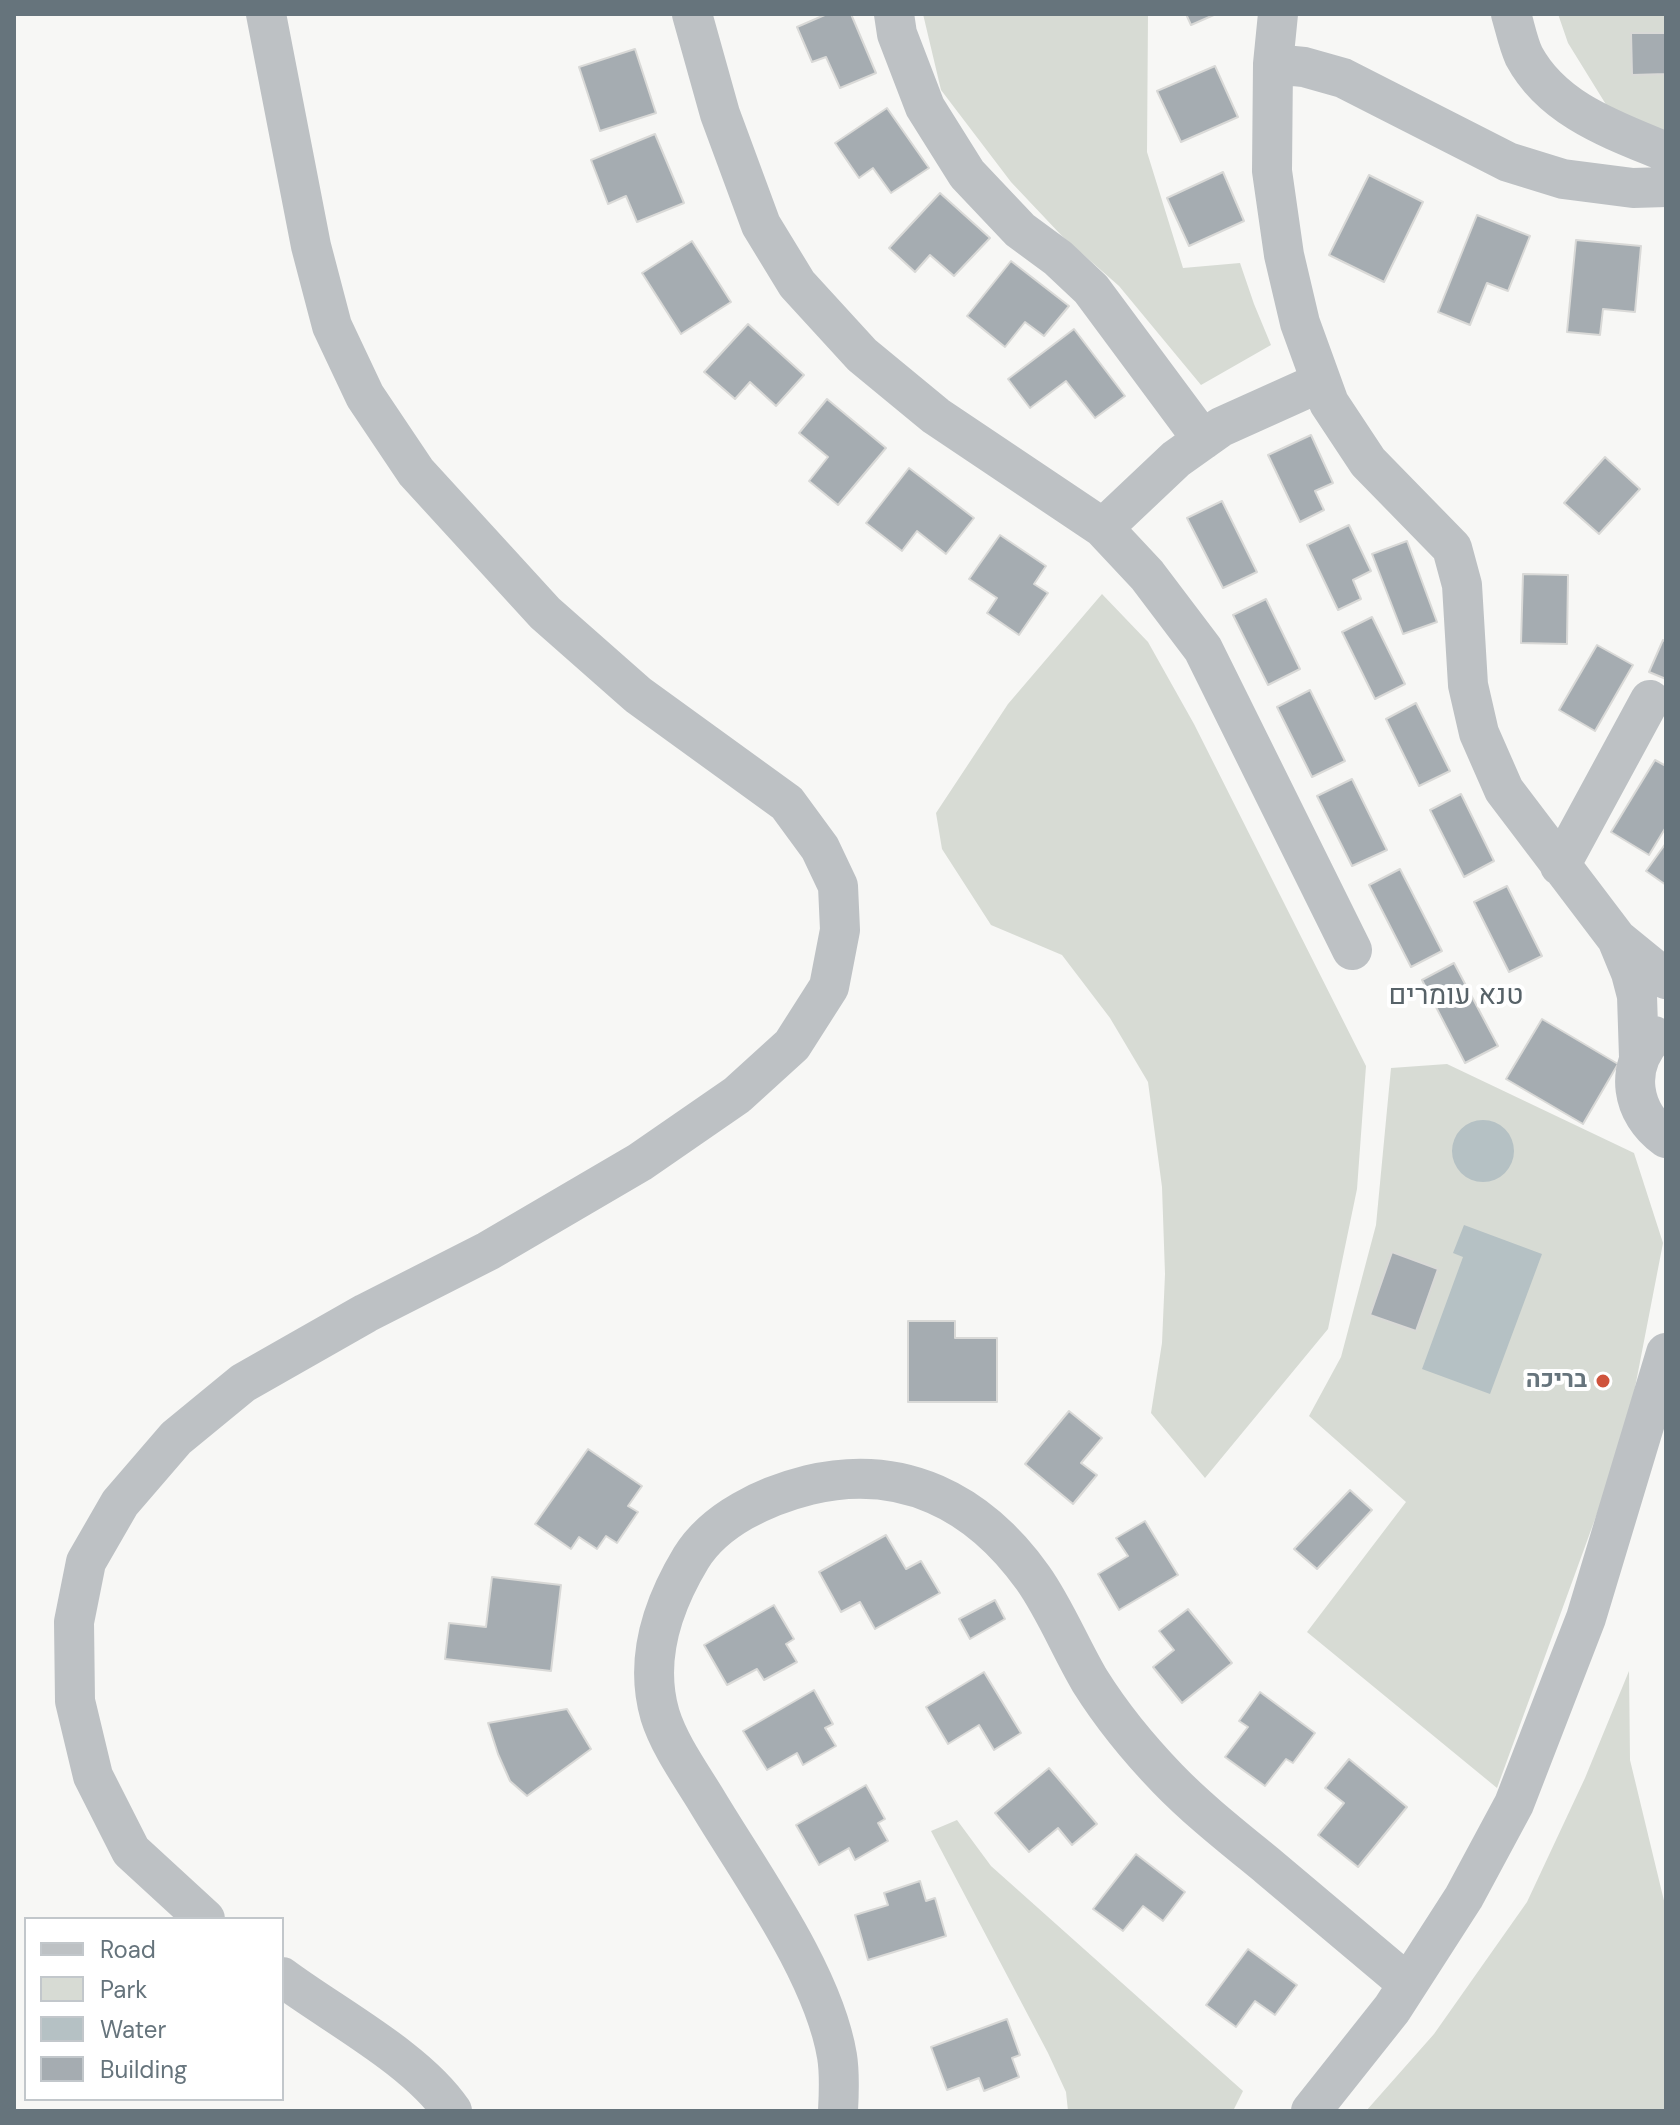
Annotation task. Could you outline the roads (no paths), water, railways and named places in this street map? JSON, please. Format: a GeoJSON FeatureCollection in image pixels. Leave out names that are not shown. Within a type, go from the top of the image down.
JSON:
{"type":"FeatureCollection","features":[{"type":"Feature","properties":{"kind":"street"},"geometry":{"type":"LineString","coordinates":[[203,1917],[131,1851],[93,1776],[75,1701],[74,1622],[86,1562],[120,1503],[176,1438],[243,1383],[366,1313],[488,1251],[640,1162],[737,1095],[792,1045],[829,987],[840,930],[838,886],[820,848],[787,803],[638,695],[545,613],[416,472],[365,396],[332,326],[314,260],[266,14]]}},
{"type":"Feature","properties":{"kind":"street"},"geometry":{"type":"LineString","coordinates":[[692,14],[720,114],[761,225],[797,284],[862,355],[936,416],[1103,528],[1147,575],[1203,649],[1352,950]]}},
{"type":"Feature","properties":{"kind":"street"},"geometry":{"type":"LineString","coordinates":[[894,14],[897,34],[925,107],[967,174],[1020,230],[1058,258],[1091,289],[1203,440]]}},
{"type":"Feature","properties":{"kind":"street"},"geometry":{"type":"LineString","coordinates":[[1278,14],[1273,64],[1272,171],[1284,255],[1300,323],[1329,403],[1368,462],[1452,548],[1462,585],[1468,685],[1479,733],[1504,790],[1560,866],[1602,915],[1617,939],[1637,996],[1639,1057]]}},
{"type":"Feature","properties":{"kind":"street"},"geometry":{"type":"LineString","coordinates":[[1511,14],[1524,56],[1556,96],[1596,122],[1666,152]]}},
{"type":"Feature","properties":{"kind":"street"},"geometry":{"type":"LineString","coordinates":[[1273,64],[1304,67],[1343,78],[1508,162],[1563,179],[1633,188],[1666,187]]}},
{"type":"Feature","properties":{"kind":"street"},"geometry":{"type":"LineString","coordinates":[[1103,528],[1176,459],[1221,427],[1321,382]]}},
{"type":"Feature","properties":{"kind":"street"},"geometry":{"type":"LineString","coordinates":[[1560,866],[1650,700]]}},
{"type":"Feature","properties":{"kind":"street"},"geometry":{"type":"LineString","coordinates":[[1617,939],[1666,979]]}},
{"type":"Feature","properties":{"kind":"street"},"geometry":{"type":"LineString","coordinates":[[1666,1026],[1647,1043],[1634,1075],[1640,1111],[1666,1139]]}},
{"type":"Feature","properties":{"kind":"street"},"geometry":{"type":"LineString","coordinates":[[1311,2111],[1392,2009],[1464,1897],[1514,1804],[1586,1618],[1666,1353]]}},
{"type":"Feature","properties":{"kind":"street"},"geometry":{"type":"LineString","coordinates":[[838,2111],[840,2084],[837,2054],[815,1985],[680,1757],[661,1718],[653,1682],[657,1634],[671,1594],[693,1554],[727,1520],[784,1491],[833,1480],[878,1478],[912,1485],[969,1511],[1005,1543],[1034,1580],[1091,1682],[1119,1722],[1169,1780],[1408,1984]]}},
{"type":"Feature","properties":{"kind":"street"},"geometry":{"type":"LineString","coordinates":[[284,1978],[374,2040],[440,2093],[452,2111]]}},
{"type":"Feature","properties":{"kind":"water"},"geometry":{"type":"Polygon","coordinates":[[[1477,1120],[1489,1120],[1505,1129],[1512,1139],[1512,1163],[1505,1173],[1489,1182],[1477,1182],[1457,1168],[1452,1157],[1452,1145],[1466,1125],[1477,1120]]]}},
{"type":"Feature","properties":{"kind":"water"},"geometry":{"type":"Polygon","coordinates":[[[1464,1225],[1542,1254],[1490,1394],[1422,1369],[1463,1257],[1453,1253],[1464,1225]]]}},
{"type":"Feature","properties":{"kind":"place","name":"בריכה"},"geometry":{"type":"Point","coordinates":[1603,1381]}},
{"type":"Feature","properties":{"kind":"district","name":"טנא עומרים"},"geometry":{"type":"Point","coordinates":[1456,997]}}]}
